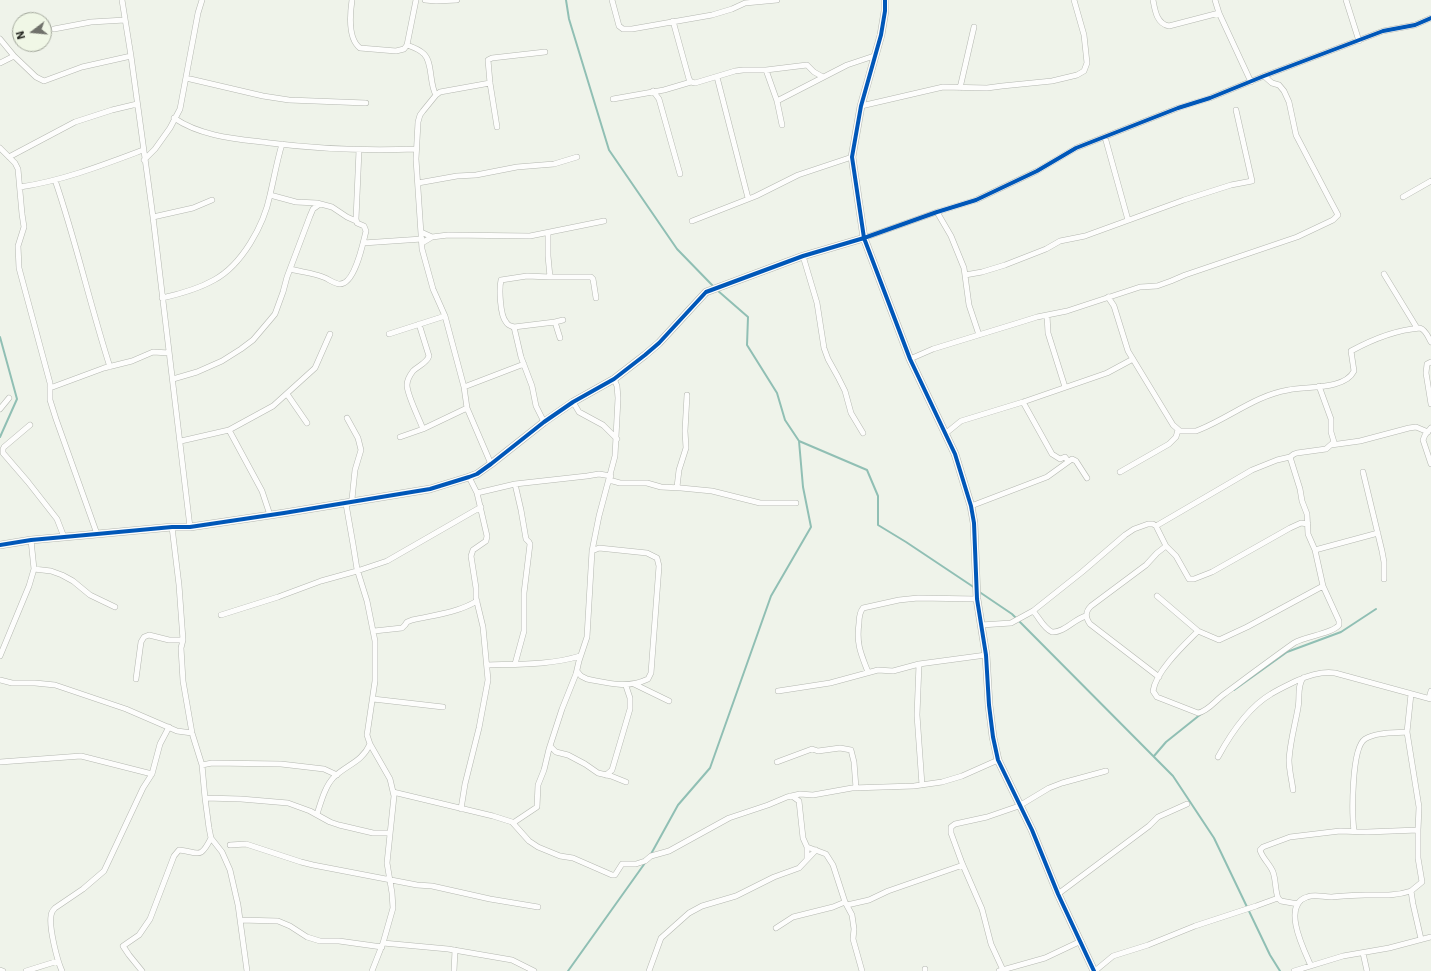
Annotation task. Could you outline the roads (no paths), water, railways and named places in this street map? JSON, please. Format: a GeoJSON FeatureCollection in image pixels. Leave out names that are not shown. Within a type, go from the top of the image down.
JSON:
{"type":"FeatureCollection","features":[{"type":"Feature","properties":{"kind":"street"},"geometry":{"type":"LineString","coordinates":[[122,0],[153,217],[181,441],[190,527]]}},
{"type":"Feature","properties":{"kind":"street"},"geometry":{"type":"LineString","coordinates":[[144,160],[155,149],[170,128],[180,109],[198,13],[202,0]]}},
{"type":"Feature","properties":{"kind":"street"},"geometry":{"type":"LineString","coordinates":[[352,0],[351,23],[354,42],[360,48],[396,51],[404,49],[407,45],[416,0]]}},
{"type":"Feature","properties":{"kind":"street"},"geometry":{"type":"LineString","coordinates":[[425,0],[457,0]]}},
{"type":"Feature","properties":{"kind":"street"},"geometry":{"type":"LineString","coordinates":[[612,0],[619,26],[623,29],[632,29],[722,12],[745,3],[777,0]]}},
{"type":"Feature","properties":{"kind":"street"},"geometry":{"type":"LineString","coordinates":[[885,0],[881,35],[861,106],[852,157],[864,238],[910,359],[955,454],[971,506],[974,523],[977,599],[986,654],[988,705],[993,738],[998,760],[1019,806],[1032,830],[1058,894],[1094,971],[1113,956],[1148,945],[1195,926],[1278,898],[1298,904]]}},
{"type":"Feature","properties":{"kind":"street"},"geometry":{"type":"LineString","coordinates":[[861,106],[943,87],[987,88],[1052,81],[1074,77],[1084,71],[1086,63],[1084,35],[1074,0]]}},
{"type":"Feature","properties":{"kind":"street"},"geometry":{"type":"LineString","coordinates":[[1153,0],[1160,22],[1169,26],[1219,13]]}},
{"type":"Feature","properties":{"kind":"street"},"geometry":{"type":"LineString","coordinates":[[1215,0],[1219,13],[1251,82]]}},
{"type":"Feature","properties":{"kind":"street"},"geometry":{"type":"LineString","coordinates":[[1346,0],[1359,41]]}},
{"type":"Feature","properties":{"kind":"street"},"geometry":{"type":"LineString","coordinates":[[0,545],[31,540],[172,527],[190,527],[350,503],[430,489],[469,477],[477,474],[491,464],[544,422],[573,402],[614,379],[658,343],[706,292],[803,256],[864,238],[976,200],[1037,171],[1076,148],[1178,108],[1210,98],[1264,76],[1383,32],[1415,25],[1431,18]]}},
{"type":"Feature","properties":{"kind":"street"},"geometry":{"type":"LineString","coordinates":[[54,29],[91,22],[125,20]]}},
{"type":"Feature","properties":{"kind":"street"},"geometry":{"type":"LineString","coordinates":[[673,21],[691,82]]}},
{"type":"Feature","properties":{"kind":"street"},"geometry":{"type":"LineString","coordinates":[[960,88],[974,27]]}},
{"type":"Feature","properties":{"kind":"street"},"geometry":{"type":"LineString","coordinates":[[0,39],[14,56],[36,77],[44,80],[82,67],[131,56]]}},
{"type":"Feature","properties":{"kind":"street"},"geometry":{"type":"LineString","coordinates":[[407,45],[419,50],[427,57],[432,88],[436,95]]}},
{"type":"Feature","properties":{"kind":"street"},"geometry":{"type":"LineString","coordinates":[[497,127],[490,83],[488,65],[489,59],[545,52]]}},
{"type":"Feature","properties":{"kind":"street"},"geometry":{"type":"LineString","coordinates":[[0,63],[14,56]]}},
{"type":"Feature","properties":{"kind":"street"},"geometry":{"type":"LineString","coordinates":[[778,101],[847,65],[874,56]]}},
{"type":"Feature","properties":{"kind":"street"},"geometry":{"type":"LineString","coordinates":[[613,99],[664,90],[743,70],[766,70],[806,65],[823,77]]}},
{"type":"Feature","properties":{"kind":"street"},"geometry":{"type":"LineString","coordinates":[[766,70],[778,101],[782,125]]}},
{"type":"Feature","properties":{"kind":"street"},"geometry":{"type":"LineString","coordinates":[[910,359],[933,349],[1037,317],[1067,311],[1140,287],[1157,286],[1297,236],[1333,220],[1338,215],[1296,135],[1289,102],[1284,91],[1279,85],[1272,83],[1264,76]]}},
{"type":"Feature","properties":{"kind":"street"},"geometry":{"type":"LineString","coordinates":[[717,77],[748,198]]}},
{"type":"Feature","properties":{"kind":"street"},"geometry":{"type":"LineString","coordinates":[[186,78],[230,90],[289,100],[366,103]]}},
{"type":"Feature","properties":{"kind":"street"},"geometry":{"type":"LineString","coordinates":[[490,83],[440,92],[436,95],[420,115],[416,149],[421,232],[426,264],[434,289],[446,316],[464,387],[467,408],[491,464]]}},
{"type":"Feature","properties":{"kind":"street"},"geometry":{"type":"LineString","coordinates":[[653,91],[659,98],[680,174]]}},
{"type":"Feature","properties":{"kind":"street"},"geometry":{"type":"LineString","coordinates":[[9,157],[75,122],[112,110],[137,104]]}},
{"type":"Feature","properties":{"kind":"street"},"geometry":{"type":"LineString","coordinates":[[965,275],[982,272],[1005,265],[1046,249],[1060,241],[1085,236],[1184,200],[1252,181],[1236,110]]}},
{"type":"Feature","properties":{"kind":"street"},"geometry":{"type":"LineString","coordinates":[[174,118],[186,126],[233,139],[359,150],[416,149]]}},
{"type":"Feature","properties":{"kind":"street"},"geometry":{"type":"LineString","coordinates":[[1105,137],[1128,220]]}},
{"type":"Feature","properties":{"kind":"street"},"geometry":{"type":"LineString","coordinates":[[162,298],[189,292],[210,282],[231,268],[258,232],[270,195],[282,144]]}},
{"type":"Feature","properties":{"kind":"street"},"geometry":{"type":"LineString","coordinates":[[0,148],[15,164],[18,170],[24,228],[18,246],[19,268],[50,388],[50,400],[97,534]]}},
{"type":"Feature","properties":{"kind":"street"},"geometry":{"type":"LineString","coordinates":[[20,187],[55,180],[112,162],[143,150]]}},
{"type":"Feature","properties":{"kind":"street"},"geometry":{"type":"LineString","coordinates":[[356,221],[359,150]]}},
{"type":"Feature","properties":{"kind":"street"},"geometry":{"type":"LineString","coordinates":[[418,183],[456,176],[476,175],[517,167],[554,164],[577,157]]}},
{"type":"Feature","properties":{"kind":"street"},"geometry":{"type":"LineString","coordinates":[[692,221],[798,175],[852,157]]}},
{"type":"Feature","properties":{"kind":"street"},"geometry":{"type":"LineString","coordinates":[[55,180],[110,367]]}},
{"type":"Feature","properties":{"kind":"street"},"geometry":{"type":"LineString","coordinates":[[1402,197],[1431,181]]}},
{"type":"Feature","properties":{"kind":"street"},"geometry":{"type":"LineString","coordinates":[[270,195],[296,202],[320,204],[332,207],[364,226],[366,229],[354,272],[349,280],[344,284],[339,284],[322,277],[290,269]]}},
{"type":"Feature","properties":{"kind":"street"},"geometry":{"type":"LineString","coordinates":[[153,217],[188,209],[212,200]]}},
{"type":"Feature","properties":{"kind":"street"},"geometry":{"type":"LineString","coordinates":[[173,379],[212,366],[241,350],[253,340],[275,314],[310,216],[313,210],[320,204]]}},
{"type":"Feature","properties":{"kind":"street"},"geometry":{"type":"LineString","coordinates":[[937,212],[951,236],[964,268],[965,286],[969,305],[979,335]]}},
{"type":"Feature","properties":{"kind":"street"},"geometry":{"type":"LineString","coordinates":[[363,242],[422,241],[432,237],[455,235],[530,236],[604,221]]}},
{"type":"Feature","properties":{"kind":"street"},"geometry":{"type":"LineString","coordinates":[[421,232],[432,237]]}},
{"type":"Feature","properties":{"kind":"street"},"geometry":{"type":"LineString","coordinates":[[548,233],[550,277]]}},
{"type":"Feature","properties":{"kind":"street"},"geometry":{"type":"LineString","coordinates":[[803,256],[817,303],[824,348],[828,359],[845,391],[851,413],[863,433]]}},
{"type":"Feature","properties":{"kind":"street"},"geometry":{"type":"LineString","coordinates":[[1384,274],[1417,328]]}},
{"type":"Feature","properties":{"kind":"street"},"geometry":{"type":"LineString","coordinates":[[562,320],[514,327],[508,325],[504,320],[500,293],[501,280],[527,276],[591,277],[593,279],[596,298]]}},
{"type":"Feature","properties":{"kind":"street"},"geometry":{"type":"LineString","coordinates":[[1108,297],[1114,306],[1128,351],[1173,425],[1178,430],[1186,432],[1201,429],[1275,392],[1338,384],[1351,377],[1354,371],[1351,351],[1379,337],[1417,328],[1423,329],[1431,342]]}},
{"type":"Feature","properties":{"kind":"street"},"geometry":{"type":"LineString","coordinates":[[1047,315],[1048,333],[1065,387]]}},
{"type":"Feature","properties":{"kind":"street"},"geometry":{"type":"LineString","coordinates":[[389,334],[446,316]]}},
{"type":"Feature","properties":{"kind":"street"},"geometry":{"type":"LineString","coordinates":[[555,322],[560,338]]}},
{"type":"Feature","properties":{"kind":"street"},"geometry":{"type":"LineString","coordinates":[[419,324],[429,356],[428,360],[409,376],[407,384],[408,392],[423,428]]}},
{"type":"Feature","properties":{"kind":"street"},"geometry":{"type":"LineString","coordinates":[[514,327],[524,364],[532,386],[536,406],[544,422]]}},
{"type":"Feature","properties":{"kind":"street"},"geometry":{"type":"LineString","coordinates":[[181,441],[230,430],[273,406],[315,368],[330,334]]}},
{"type":"Feature","properties":{"kind":"street"},"geometry":{"type":"LineString","coordinates":[[50,388],[132,361],[153,352],[169,353]]}},
{"type":"Feature","properties":{"kind":"street"},"geometry":{"type":"LineString","coordinates":[[945,434],[961,421],[1023,402],[1107,373],[1133,359]]}},
{"type":"Feature","properties":{"kind":"street"},"geometry":{"type":"LineString","coordinates":[[1431,362],[1427,364],[1426,373],[1431,404]]}},
{"type":"Feature","properties":{"kind":"street"},"geometry":{"type":"LineString","coordinates":[[464,387],[524,364]]}},
{"type":"Feature","properties":{"kind":"street"},"geometry":{"type":"LineString","coordinates":[[513,823],[537,807],[538,786],[550,746],[577,671],[578,658],[588,637],[592,551],[599,516],[615,456],[617,438],[618,398],[617,386],[614,379]]}},
{"type":"Feature","properties":{"kind":"street"},"geometry":{"type":"LineString","coordinates":[[1156,526],[1252,470],[1277,460],[1290,457],[1297,453],[1326,449],[1331,445],[1334,442],[1334,439],[1331,432],[1331,418],[1319,386]]}},
{"type":"Feature","properties":{"kind":"street"},"geometry":{"type":"LineString","coordinates":[[287,394],[306,422]]}},
{"type":"Feature","properties":{"kind":"street"},"geometry":{"type":"LineString","coordinates":[[677,487],[679,470],[686,448],[685,431],[688,394]]}},
{"type":"Feature","properties":{"kind":"street"},"geometry":{"type":"LineString","coordinates":[[0,409],[9,398]]}},
{"type":"Feature","properties":{"kind":"street"},"geometry":{"type":"LineString","coordinates":[[573,402],[579,412],[603,425],[617,438]]}},
{"type":"Feature","properties":{"kind":"street"},"geometry":{"type":"LineString","coordinates":[[1023,402],[1052,454],[1060,459],[1065,457],[1068,461]]}},
{"type":"Feature","properties":{"kind":"street"},"geometry":{"type":"LineString","coordinates":[[400,437],[467,408]]}},
{"type":"Feature","properties":{"kind":"street"},"geometry":{"type":"LineString","coordinates":[[347,418],[358,438],[360,450],[352,499],[350,503],[357,571],[367,601],[375,641],[375,682],[368,735],[370,744],[390,778],[394,796],[387,863],[393,908],[382,945],[372,971]]}},
{"type":"Feature","properties":{"kind":"street"},"geometry":{"type":"LineString","coordinates":[[30,425],[4,447],[3,451],[6,457],[57,519],[64,537]]}},
{"type":"Feature","properties":{"kind":"street"},"geometry":{"type":"LineString","coordinates":[[1331,445],[1360,441],[1416,427],[1429,430],[1423,440],[1431,464]]}},
{"type":"Feature","properties":{"kind":"street"},"geometry":{"type":"LineString","coordinates":[[230,430],[262,491],[270,515]]}},
{"type":"Feature","properties":{"kind":"street"},"geometry":{"type":"LineString","coordinates":[[1120,472],[1169,444],[1173,441],[1178,430]]}},
{"type":"Feature","properties":{"kind":"street"},"geometry":{"type":"LineString","coordinates":[[1198,631],[1176,653],[1159,677],[1153,689],[1157,697],[1196,713],[1204,711],[1268,661],[1297,642],[1338,627],[1339,622],[1323,586],[1315,550],[1308,534],[1307,514],[1302,502],[1300,489],[1290,457]]}},
{"type":"Feature","properties":{"kind":"street"},"geometry":{"type":"LineString","coordinates":[[971,506],[1047,477],[1068,461],[1074,459],[1087,478]]}},
{"type":"Feature","properties":{"kind":"street"},"geometry":{"type":"LineString","coordinates":[[1363,472],[1384,562],[1384,579]]}},
{"type":"Feature","properties":{"kind":"street"},"geometry":{"type":"LineString","coordinates":[[477,493],[515,484],[595,474],[610,478],[620,483],[647,483],[661,487],[677,487],[712,491],[760,503],[796,503]]}},
{"type":"Feature","properties":{"kind":"street"},"geometry":{"type":"LineString","coordinates":[[461,808],[467,771],[486,696],[488,680],[483,627],[477,601],[471,552],[486,539],[476,487],[469,477]]}},
{"type":"Feature","properties":{"kind":"street"},"geometry":{"type":"LineString","coordinates":[[515,484],[526,539],[530,542],[524,593],[524,631],[515,664]]}},
{"type":"Feature","properties":{"kind":"street"},"geometry":{"type":"LineString","coordinates":[[221,615],[278,597],[320,581],[387,561],[480,507]]}},
{"type":"Feature","properties":{"kind":"street"},"geometry":{"type":"LineString","coordinates":[[981,625],[1012,622],[1033,610],[1082,572],[1125,535],[1134,529],[1148,524],[1153,524],[1156,526],[1166,546],[1176,556],[1187,577],[1189,579],[1194,579],[1212,572],[1290,528],[1301,523],[1308,524]]}},
{"type":"Feature","properties":{"kind":"street"},"geometry":{"type":"LineString","coordinates":[[172,527],[179,585],[183,640],[181,648],[183,681],[192,733],[202,765],[211,838],[222,852],[230,870],[248,971]]}},
{"type":"Feature","properties":{"kind":"street"},"geometry":{"type":"LineString","coordinates":[[1315,550],[1378,533]]}},
{"type":"Feature","properties":{"kind":"street"},"geometry":{"type":"LineString","coordinates":[[0,656],[3,643],[34,569],[31,540]]}},
{"type":"Feature","properties":{"kind":"street"},"geometry":{"type":"LineString","coordinates":[[594,542],[599,548]]}},
{"type":"Feature","properties":{"kind":"street"},"geometry":{"type":"LineString","coordinates":[[1159,677],[1090,624],[1086,616],[1087,610],[1091,606],[1146,565],[1166,546]]}},
{"type":"Feature","properties":{"kind":"street"},"geometry":{"type":"LineString","coordinates":[[577,671],[581,676],[587,679],[626,686],[648,679],[651,673],[659,566],[657,558],[647,553],[599,548],[592,551]]}},
{"type":"Feature","properties":{"kind":"street"},"geometry":{"type":"LineString","coordinates":[[34,569],[51,571],[62,575],[73,581],[90,595],[115,607]]}},
{"type":"Feature","properties":{"kind":"street"},"geometry":{"type":"LineString","coordinates":[[1157,596],[1198,631],[1219,640],[1247,627],[1323,586]]}},
{"type":"Feature","properties":{"kind":"street"},"geometry":{"type":"LineString","coordinates":[[868,672],[860,651],[857,637],[860,613],[863,608],[912,598],[977,599]]}},
{"type":"Feature","properties":{"kind":"street"},"geometry":{"type":"LineString","coordinates":[[374,631],[402,628],[407,622],[412,620],[451,612],[477,601]]}},
{"type":"Feature","properties":{"kind":"street"},"geometry":{"type":"LineString","coordinates":[[1033,610],[1046,628],[1052,632],[1059,632],[1078,618],[1086,616]]}},
{"type":"Feature","properties":{"kind":"street"},"geometry":{"type":"LineString","coordinates":[[136,679],[141,642],[144,637],[149,635],[168,640],[183,640]]}},
{"type":"Feature","properties":{"kind":"street"},"geometry":{"type":"LineString","coordinates":[[778,691],[830,683],[878,670],[893,671],[919,664],[986,654]]}},
{"type":"Feature","properties":{"kind":"street"},"geometry":{"type":"LineString","coordinates":[[487,664],[539,663],[578,658]]}},
{"type":"Feature","properties":{"kind":"street"},"geometry":{"type":"LineString","coordinates":[[919,664],[917,715],[922,785]]}},
{"type":"Feature","properties":{"kind":"street"},"geometry":{"type":"LineString","coordinates":[[1218,757],[1245,718],[1258,703],[1271,694],[1303,678],[1326,673],[1335,673],[1430,698],[1431,691]]}},
{"type":"Feature","properties":{"kind":"street"},"geometry":{"type":"LineString","coordinates":[[1293,790],[1289,760],[1298,707],[1300,682],[1303,678]]}},
{"type":"Feature","properties":{"kind":"street"},"geometry":{"type":"LineString","coordinates":[[0,680],[12,683],[55,685],[126,709],[177,731],[192,733]]}},
{"type":"Feature","properties":{"kind":"street"},"geometry":{"type":"LineString","coordinates":[[634,684],[669,701]]}},
{"type":"Feature","properties":{"kind":"street"},"geometry":{"type":"LineString","coordinates":[[606,775],[612,770],[630,709],[630,698],[626,686]]}},
{"type":"Feature","properties":{"kind":"street"},"geometry":{"type":"LineString","coordinates":[[1311,966],[1300,941],[1296,927],[1295,914],[1298,904],[1302,899],[1312,896],[1330,897],[1394,895],[1411,891],[1422,882],[1418,858],[1419,807],[1407,732],[1411,694]]}},
{"type":"Feature","properties":{"kind":"street"},"geometry":{"type":"LineString","coordinates":[[372,699],[443,707]]}},
{"type":"Feature","properties":{"kind":"street"},"geometry":{"type":"LineString","coordinates":[[62,971],[58,961],[51,921],[52,912],[55,908],[83,889],[104,871],[143,788],[152,774],[160,744],[168,727]]}},
{"type":"Feature","properties":{"kind":"street"},"geometry":{"type":"LineString","coordinates":[[1354,831],[1352,820],[1353,782],[1361,744],[1366,738],[1380,734],[1407,732]]}},
{"type":"Feature","properties":{"kind":"street"},"geometry":{"type":"LineString","coordinates":[[317,814],[333,778],[353,764],[366,752],[370,744]]}},
{"type":"Feature","properties":{"kind":"street"},"geometry":{"type":"LineString","coordinates":[[550,746],[556,752],[568,755],[598,773],[626,782]]}},
{"type":"Feature","properties":{"kind":"street"},"geometry":{"type":"LineString","coordinates":[[777,762],[812,749],[818,751],[840,748],[851,750],[854,762],[856,788]]}},
{"type":"Feature","properties":{"kind":"street"},"geometry":{"type":"LineString","coordinates":[[0,762],[80,756],[152,774]]}},
{"type":"Feature","properties":{"kind":"street"},"geometry":{"type":"LineString","coordinates":[[393,792],[493,816],[513,823],[530,841],[538,847],[560,856],[573,858],[612,876],[615,875],[622,864],[636,864],[645,861],[651,856],[669,851],[729,818],[792,796],[814,795],[841,789],[922,785],[950,780],[998,760]]}},
{"type":"Feature","properties":{"kind":"street"},"geometry":{"type":"LineString","coordinates":[[202,765],[212,763],[281,764],[324,768],[337,775]]}},
{"type":"Feature","properties":{"kind":"street"},"geometry":{"type":"LineString","coordinates":[[1081,941],[1045,958],[1001,970],[991,944],[982,909],[963,865],[951,833],[951,827],[955,824],[987,817],[1019,806],[1049,788],[1062,783],[1106,771]]}},
{"type":"Feature","properties":{"kind":"street"},"geometry":{"type":"LineString","coordinates":[[799,801],[805,795]]}},
{"type":"Feature","properties":{"kind":"street"},"geometry":{"type":"LineString","coordinates":[[792,796],[799,801],[803,838],[807,847],[807,859]]}},
{"type":"Feature","properties":{"kind":"street"},"geometry":{"type":"LineString","coordinates":[[205,798],[288,803],[317,814],[330,822],[339,825],[373,833],[390,833]]}},
{"type":"Feature","properties":{"kind":"street"},"geometry":{"type":"LineString","coordinates":[[1058,894],[1149,826],[1158,817],[1187,804]]}},
{"type":"Feature","properties":{"kind":"street"},"geometry":{"type":"LineString","coordinates":[[1278,898],[1273,872],[1261,854],[1260,850],[1263,847],[1290,837],[1340,830],[1394,832],[1418,830]]}},
{"type":"Feature","properties":{"kind":"street"},"geometry":{"type":"LineString","coordinates":[[142,971],[129,955],[124,946],[139,935],[150,919],[174,856],[179,850],[193,854],[202,852],[206,848],[211,838]]}},
{"type":"Feature","properties":{"kind":"street"},"geometry":{"type":"LineString","coordinates":[[230,845],[246,844],[300,862],[538,907]]}},
{"type":"Feature","properties":{"kind":"street"},"geometry":{"type":"LineString","coordinates":[[807,847],[822,852],[833,866],[846,903],[852,915],[854,929],[853,940],[862,971]]}},
{"type":"Feature","properties":{"kind":"street"},"geometry":{"type":"LineString","coordinates":[[649,971],[661,938],[689,913],[702,906],[736,896],[774,877],[799,868],[816,850]]}},
{"type":"Feature","properties":{"kind":"street"},"geometry":{"type":"LineString","coordinates":[[776,928],[793,917],[846,903],[869,900],[963,865]]}},
{"type":"Feature","properties":{"kind":"street"},"geometry":{"type":"LineString","coordinates":[[1411,891],[1412,904],[1421,939]]}},
{"type":"Feature","properties":{"kind":"street"},"geometry":{"type":"LineString","coordinates":[[240,920],[269,922],[278,921],[290,926],[307,937],[320,941],[339,941],[455,950],[512,960],[534,971]]}},
{"type":"Feature","properties":{"kind":"street"},"geometry":{"type":"LineString","coordinates":[[1294,971],[1343,956],[1389,948],[1431,937]]}},
{"type":"Feature","properties":{"kind":"street"},"geometry":{"type":"LineString","coordinates":[[454,971],[455,950]]}},
{"type":"Feature","properties":{"kind":"street"},"geometry":{"type":"LineString","coordinates":[[1364,953],[1367,971]]}},
{"type":"Feature","properties":{"kind":"street"},"geometry":{"type":"LineString","coordinates":[[26,971],[58,961]]}},
{"type":"Feature","properties":{"kind":"waterway"},"geometry":{"type":"LineString","coordinates":[[566,0],[569,19],[609,150],[677,249],[714,287]]}},
{"type":"Feature","properties":{"kind":"waterway"},"geometry":{"type":"LineString","coordinates":[[651,854],[678,805],[710,768],[771,596],[811,527],[803,487],[799,441],[785,420],[777,393],[747,345],[748,317],[717,290]]}},
{"type":"Feature","properties":{"kind":"waterway"},"geometry":{"type":"LineString","coordinates":[[0,337],[17,399],[0,437]]}},
{"type":"Feature","properties":{"kind":"waterway"},"geometry":{"type":"LineString","coordinates":[[799,441],[867,470],[878,496],[878,525],[975,588]]}},
{"type":"Feature","properties":{"kind":"waterway"},"geometry":{"type":"LineString","coordinates":[[978,591],[1012,614],[1173,776],[1214,838],[1270,955],[1280,971]]}},
{"type":"Feature","properties":{"kind":"waterway"},"geometry":{"type":"LineString","coordinates":[[1234,690],[1287,652],[1341,632],[1376,609]]}},
{"type":"Feature","properties":{"kind":"waterway"},"geometry":{"type":"LineString","coordinates":[[1154,756],[1166,742],[1201,714]]}},
{"type":"Feature","properties":{"kind":"waterway"},"geometry":{"type":"LineString","coordinates":[[568,971],[645,863]]}}]}
